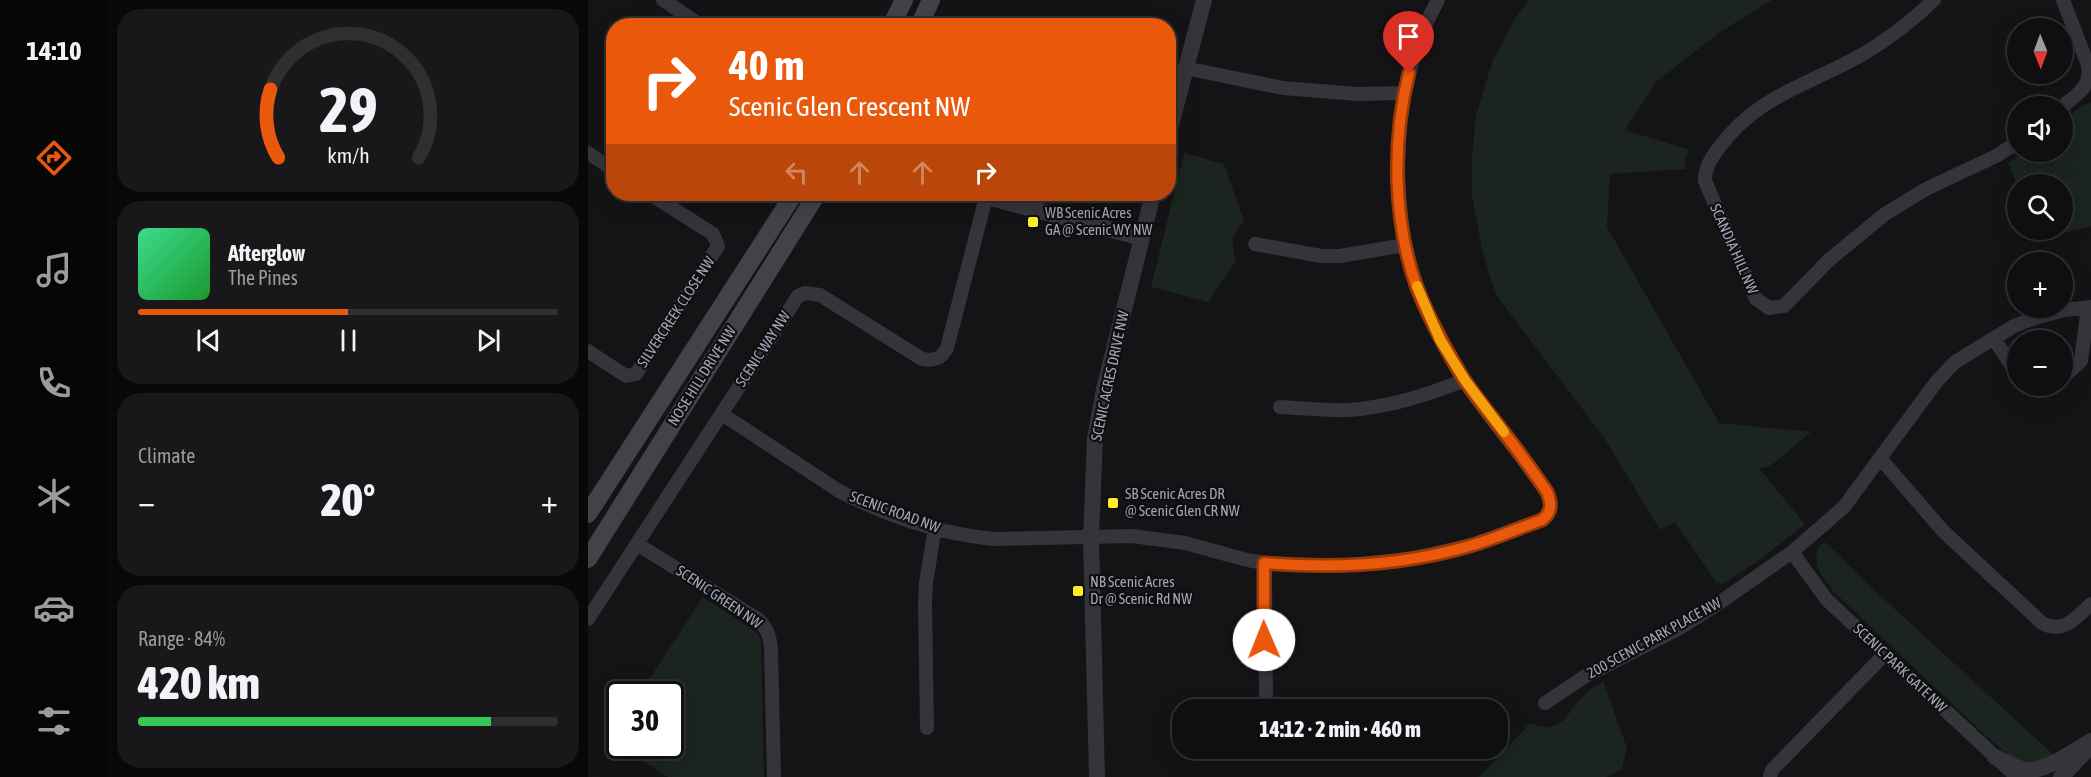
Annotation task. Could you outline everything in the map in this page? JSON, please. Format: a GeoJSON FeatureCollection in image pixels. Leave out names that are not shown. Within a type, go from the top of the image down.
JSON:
{"type":"FeatureCollection","features":[{"type":"Feature","properties":{"kind":"main road"},"geometry":{"type":"LineString","coordinates":[[895,18],[904,0]]}},
{"type":"Feature","properties":{"kind":"main road"},"geometry":{"type":"LineString","coordinates":[[923,18],[930,0]]}},
{"type":"Feature","properties":{"kind":"main road","name":"NOSE HILL DRIVE NW"},"geometry":{"type":"LineString","coordinates":[[588,514],[593,501],[789,201]]}},
{"type":"Feature","properties":{"kind":"main road","name":"NOSE HILL DRIVE NW"},"geometry":{"type":"LineString","coordinates":[[588,559],[813,201]]}},
{"type":"Feature","properties":{"kind":"street"},"geometry":{"type":"LineString","coordinates":[[663,0],[690,18]]}},
{"type":"Feature","properties":{"kind":"street"},"geometry":{"type":"LineString","coordinates":[[1176,104],[1204,0]]}},
{"type":"Feature","properties":{"kind":"street"},"geometry":{"type":"LineString","coordinates":[[1280,406],[1347,410],[1379,407],[1424,396],[1465,380],[1440,340],[1417,286],[1405,245],[1398,170],[1404,93],[1424,29],[1438,0]]}},
{"type":"Feature","properties":{"kind":"street","name":"SCANDIA HILL NW"},"geometry":{"type":"LineString","coordinates":[[1934,0],[1908,23],[1866,52],[1784,92],[1759,107],[1738,124],[1711,158],[1704,175],[1705,181],[1756,299],[1769,308],[1785,306],[1829,260],[1885,214],[1926,189],[2007,149]]}},
{"type":"Feature","properties":{"kind":"street"},"geometry":{"type":"LineString","coordinates":[[2064,0],[2089,72],[2083,89],[2073,97]]}},
{"type":"Feature","properties":{"kind":"street"},"geometry":{"type":"LineString","coordinates":[[1185,68],[1282,88],[1358,94],[1404,93]]}},
{"type":"Feature","properties":{"kind":"street"},"geometry":{"type":"LineString","coordinates":[[588,153],[606,165]]}},
{"type":"Feature","properties":{"kind":"street","name":"SILVERCREEK CLOSE NW"},"geometry":{"type":"LineString","coordinates":[[588,351],[626,376],[636,374],[718,246],[713,234],[661,201]]}},
{"type":"Feature","properties":{"kind":"street","name":"SCENIC WAY NW"},"geometry":{"type":"LineString","coordinates":[[588,620],[795,299],[805,293],[820,295],[922,359],[938,360],[943,355],[947,348],[980,201]]}},
{"type":"Feature","properties":{"kind":"street"},"geometry":{"type":"LineString","coordinates":[[1003,201],[1142,238]]}},
{"type":"Feature","properties":{"kind":"street","name":"SCENIC ACRES DRIVE NW"},"geometry":{"type":"LineString","coordinates":[[1097,777],[1091,537],[1093,460],[1099,414],[1151,201]]}},
{"type":"Feature","properties":{"kind":"street"},"geometry":{"type":"LineString","coordinates":[[1255,244],[1321,256],[1340,256],[1405,245]]}},
{"type":"Feature","properties":{"kind":"street"},"geometry":{"type":"LineString","coordinates":[[2073,368],[2081,361],[2090,307]]}},
{"type":"Feature","properties":{"kind":"street","name":"200 SCENIC PARK PLACE NW"},"geometry":{"type":"LineString","coordinates":[[1545,703],[1584,677],[1678,629],[1792,552],[1844,507],[1955,362],[2013,326],[2064,310],[2090,307]]}},
{"type":"Feature","properties":{"kind":"street"},"geometry":{"type":"LineString","coordinates":[[1994,339],[2007,358]]}},
{"type":"Feature","properties":{"kind":"street","name":"SCENIC ROAD NW"},"geometry":{"type":"LineString","coordinates":[[722,414],[839,491],[878,509],[958,534],[994,538],[1132,536],[1185,543],[1264,563],[1341,566],[1409,559],[1472,545],[1542,520],[1548,515],[1551,500],[1547,492],[1465,380]]}},
{"type":"Feature","properties":{"kind":"street"},"geometry":{"type":"LineString","coordinates":[[1880,458],[1943,531],[2042,623],[2052,627],[2062,627],[2091,604]]}},
{"type":"Feature","properties":{"kind":"street"},"geometry":{"type":"LineString","coordinates":[[927,728],[925,604],[934,527]]}},
{"type":"Feature","properties":{"kind":"street","name":"SCENIC GREEN NW"},"geometry":{"type":"LineString","coordinates":[[637,544],[759,620],[765,627],[771,643],[774,777]]}},
{"type":"Feature","properties":{"kind":"street","name":"SCENIC PARK GATE NW"},"geometry":{"type":"LineString","coordinates":[[1792,552],[1827,600],[2017,777]]}},
{"type":"Feature","properties":{"kind":"street"},"geometry":{"type":"LineString","coordinates":[[1264,563],[1266,699]]}},
{"type":"Feature","properties":{"kind":"street"},"geometry":{"type":"LineString","coordinates":[[1770,777],[1772,770],[1885,654]]}},
{"type":"Feature","properties":{"kind":"street"},"geometry":{"type":"LineString","coordinates":[[1995,757],[2026,771],[2040,769],[2091,743]]}},
{"type":"Feature","properties":{"kind":"street"},"geometry":{"type":"LineString","coordinates":[[2061,777],[2091,743]]}},
{"type":"Feature","properties":{"kind":"shaded area"},"geometry":{"type":"Polygon","coordinates":[[[1528,0],[1772,0],[1720,32],[1656,82],[1625,130],[1690,150],[1685,158],[1685,169],[1610,174],[1607,227],[1719,423],[1811,432],[1769,467],[1759,468],[1805,524],[1761,559],[1723,584],[1716,582],[1675,522],[1660,530],[1605,439],[1495,293],[1482,249],[1472,196],[1472,156],[1476,116],[1492,62],[1513,22],[1528,0]]]}},
{"type":"Feature","properties":{"kind":"shaded area"},"geometry":{"type":"Polygon","coordinates":[[[2091,103],[2091,227],[2073,231],[2073,174],[2012,174],[2008,163],[2073,162],[2073,113],[2082,105],[2091,103]]]}},
{"type":"Feature","properties":{"kind":"shaded area"},"geometry":{"type":"Polygon","coordinates":[[[1184,153],[1224,164],[1244,221],[1233,240],[1236,261],[1208,302],[1151,287],[1172,201],[1176,201],[1176,185],[1184,153]]]}},
{"type":"Feature","properties":{"kind":"shaded area"},"geometry":{"type":"Polygon","coordinates":[[[1825,542],[2054,755],[2043,760],[2025,762],[2010,755],[1986,736],[1833,591],[1819,571],[1816,560],[1818,547],[1825,542]]]}},
{"type":"Feature","properties":{"kind":"shaded area"},"geometry":{"type":"Polygon","coordinates":[[[703,597],[755,631],[761,639],[764,777],[668,777],[640,759],[684,759],[684,681],[648,681],[703,597]]]}},
{"type":"Feature","properties":{"kind":"shaded area"},"geometry":{"type":"Polygon","coordinates":[[[1603,681],[1627,748],[1622,769],[1607,777],[1479,777],[1496,759],[1508,759],[1508,746],[1530,723],[1541,727],[1558,724],[1587,692],[1603,681]]]}},
{"type":"Feature","properties":{"kind":"slow traffic"},"geometry":{"type":"LineString","coordinates":[[1417,286],[1440,340],[1465,380],[1504,432]]}},
{"type":"Feature","properties":{"kind":"place","name":"WB Scenic Acres GA @ Scenic WY NW"},"geometry":{"type":"Point","coordinates":[1033,222]}},
{"type":"Feature","properties":{"kind":"place","name":"SB Scenic Acres DR @ Scenic Glen CR NW"},"geometry":{"type":"Point","coordinates":[1113,503]}},
{"type":"Feature","properties":{"kind":"place","name":"NB Scenic Acres Dr @ Scenic Rd NW"},"geometry":{"type":"Point","coordinates":[1078,591]}},
{"type":"Feature","properties":{"kind":"route"},"geometry":{"type":"LineString","coordinates":[[1264,640],[1264,563],[1341,566],[1409,559],[1472,545],[1542,520],[1551,509],[1551,500],[1547,492],[1465,380],[1440,340],[1410,266],[1405,245],[1398,170],[1399,135],[1409,73]]}}]}
